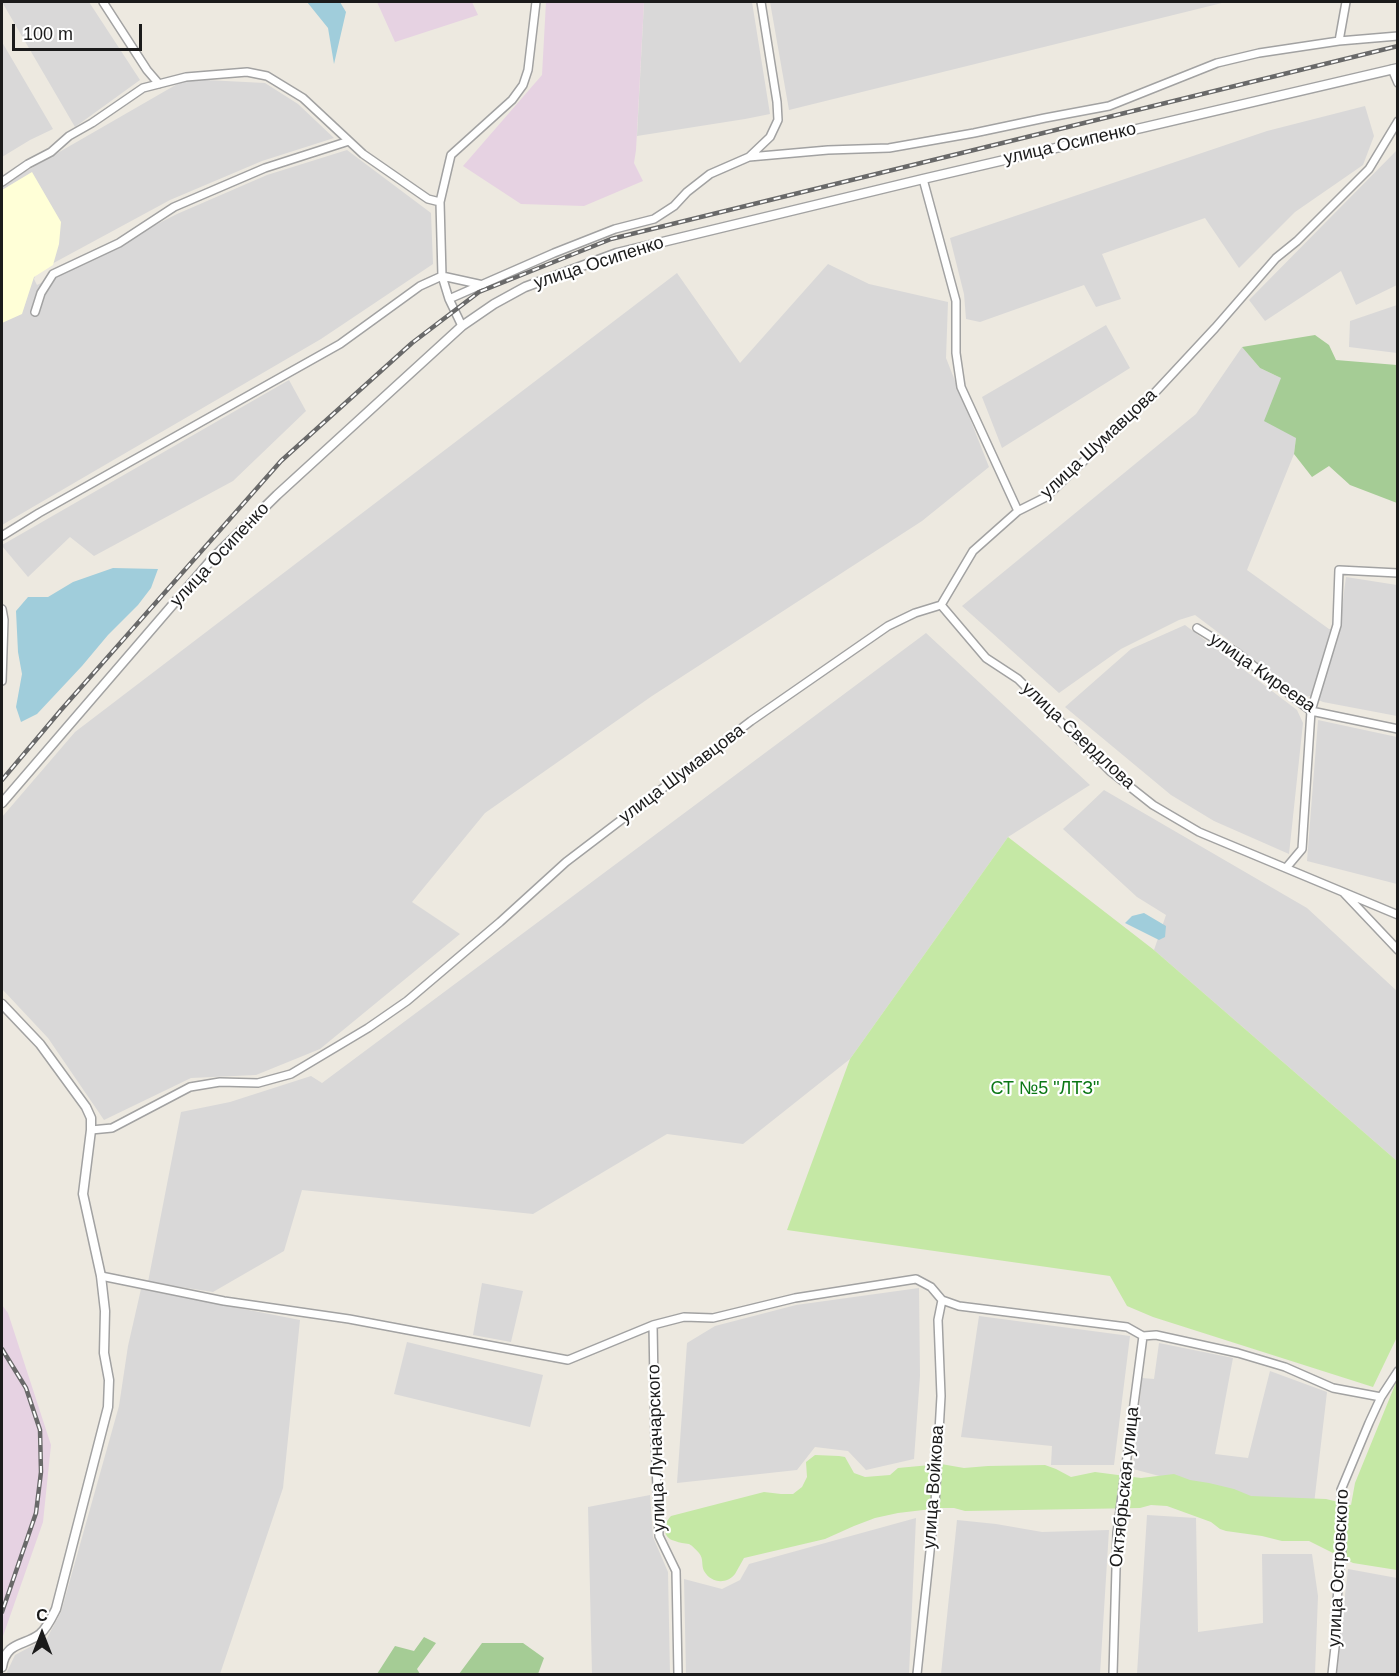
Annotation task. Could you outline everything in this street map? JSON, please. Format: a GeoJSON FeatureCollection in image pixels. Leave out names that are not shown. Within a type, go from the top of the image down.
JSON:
{"type":"FeatureCollection","features":[{"type":"Feature","properties":{"kind":"street"},"geometry":{"type":"LineString","coordinates":[[103,2],[147,70],[159,84]]}},
{"type":"Feature","properties":{"kind":"street"},"geometry":{"type":"LineString","coordinates":[[462,326],[449,299],[442,276],[440,202],[451,155],[512,100],[523,85],[528,70],[536,2]]}},
{"type":"Feature","properties":{"kind":"street"},"geometry":{"type":"LineString","coordinates":[[749,157],[770,138],[778,120],[761,2]]}},
{"type":"Feature","properties":{"kind":"street"},"geometry":{"type":"LineString","coordinates":[[1339,41],[1346,2]]}},
{"type":"Feature","properties":{"kind":"street"},"geometry":{"type":"LineString","coordinates":[[449,299],[615,229],[654,219],[674,206],[687,192],[710,174],[749,157],[828,150],[889,148],[1109,106],[1217,63],[1259,53],[1339,41],[1398,36]]}},
{"type":"Feature","properties":{"kind":"street","name":"улица Осипенко"},"geometry":{"type":"LineString","coordinates":[[2,803],[212,559],[276,495],[462,326],[494,304],[525,287],[617,253],[1395,68],[1398,83]]}},
{"type":"Feature","properties":{"kind":"street"},"geometry":{"type":"LineString","coordinates":[[2,182],[51,152],[69,136],[143,88],[201,75],[247,72],[267,76],[303,98],[363,154],[428,199],[440,202]]}},
{"type":"Feature","properties":{"kind":"street","name":"улица Шумавцова"},"geometry":{"type":"LineString","coordinates":[[92,1130],[112,1128],[190,1087],[220,1082],[258,1083],[291,1074],[368,1028],[407,1000],[500,922],[566,862],[751,721],[888,626],[915,613],[941,605],[973,551],[1018,512],[1046,497],[1148,400],[1276,258],[1297,241],[1370,169],[1398,121]]}},
{"type":"Feature","properties":{"kind":"street"},"geometry":{"type":"LineString","coordinates":[[35,312],[41,293],[53,274],[119,243],[174,207],[265,168],[349,141]]}},
{"type":"Feature","properties":{"kind":"street"},"geometry":{"type":"LineString","coordinates":[[923,179],[956,301],[956,353],[961,387],[1018,512]]}},
{"type":"Feature","properties":{"kind":"street"},"geometry":{"type":"LineString","coordinates":[[2,536],[340,344],[420,286],[442,276],[483,285]]}},
{"type":"Feature","properties":{"kind":"street"},"geometry":{"type":"LineString","coordinates":[[1286,868],[1302,849],[1311,711],[1337,625],[1339,570],[1398,573]]}},
{"type":"Feature","properties":{"kind":"street","name":"улица Свердлова"},"geometry":{"type":"LineString","coordinates":[[941,605],[986,658],[1017,679],[1110,771],[1153,805],[1199,832],[1398,915]]}},
{"type":"Feature","properties":{"kind":"street"},"geometry":{"type":"LineString","coordinates":[[2,609],[4,620],[2,681]]}},
{"type":"Feature","properties":{"kind":"street","name":"улица Киреева"},"geometry":{"type":"LineString","coordinates":[[1197,628],[1236,652],[1311,711],[1398,729]]}},
{"type":"Feature","properties":{"kind":"street"},"geometry":{"type":"LineString","coordinates":[[1342,891],[1398,950]]}},
{"type":"Feature","properties":{"kind":"street"},"geometry":{"type":"LineString","coordinates":[[2,1004],[40,1044],[86,1107],[91,1118],[92,1130],[83,1194],[101,1276],[105,1311],[104,1353],[109,1380],[108,1407],[56,1609],[41,1633],[34,1638],[20,1642],[10,1650],[2,1662],[2,1667]]}},
{"type":"Feature","properties":{"kind":"street"},"geometry":{"type":"LineString","coordinates":[[101,1276],[224,1301],[349,1319],[568,1360],[653,1325],[684,1317],[713,1318],[795,1298],[916,1280],[931,1287],[942,1300],[959,1306],[1126,1327],[1143,1336],[1156,1335],[1238,1353],[1285,1367],[1332,1388],[1381,1397]]}},
{"type":"Feature","properties":{"kind":"street","name":"улица Войкова"},"geometry":{"type":"LineString","coordinates":[[917,1674],[935,1504],[940,1396],[938,1320],[942,1300]]}},
{"type":"Feature","properties":{"kind":"street","name":"улица Луначарского"},"geometry":{"type":"LineString","coordinates":[[653,1325],[659,1536],[676,1571],[678,1674]]}},
{"type":"Feature","properties":{"kind":"street","name":"Октябрьская улица"},"geometry":{"type":"LineString","coordinates":[[1113,1674],[1117,1533],[1143,1336]]}},
{"type":"Feature","properties":{"kind":"street","name":"улица Островского"},"geometry":{"type":"LineString","coordinates":[[1332,1674],[1342,1546],[1341,1490],[1381,1397],[1398,1371]]}},
{"type":"Feature","properties":{"kind":"shaded area"},"geometry":{"type":"Polygon","coordinates":[[[2,2],[89,2],[140,80],[75,127],[2,2]]]}},
{"type":"Feature","properties":{"kind":"shaded area"},"geometry":{"type":"Polygon","coordinates":[[[377,2],[472,2],[478,15],[395,42],[377,2]]]}},
{"type":"Feature","properties":{"kind":"shaded area"},"geometry":{"type":"Polygon","coordinates":[[[546,2],[644,2],[634,163],[643,181],[584,206],[521,204],[463,166],[542,75],[546,2]]]}},
{"type":"Feature","properties":{"kind":"shaded area"},"geometry":{"type":"Polygon","coordinates":[[[644,2],[752,2],[770,114],[637,136],[644,2]]]}},
{"type":"Feature","properties":{"kind":"shaded area"},"geometry":{"type":"Polygon","coordinates":[[[770,2],[1226,2],[789,110],[770,2]]]}},
{"type":"Feature","properties":{"kind":"shaded area"},"geometry":{"type":"Polygon","coordinates":[[[2,42],[53,129],[2,157],[2,42]]]}},
{"type":"Feature","properties":{"kind":"shaded area"},"geometry":{"type":"Polygon","coordinates":[[[186,79],[265,83],[298,104],[334,138],[262,161],[170,200],[37,272],[34,279],[37,285],[177,214],[267,175],[347,150],[431,213],[433,264],[321,339],[2,525],[2,185],[186,79]]]}},
{"type":"Feature","properties":{"kind":"shaded area"},"geometry":{"type":"Polygon","coordinates":[[[1365,106],[1374,136],[1363,165],[1295,212],[1239,268],[1205,218],[1102,254],[1121,299],[1096,307],[1084,285],[980,322],[966,319],[964,294],[950,238],[1267,131],[1365,106]]]}},
{"type":"Feature","properties":{"kind":"shaded area"},"geometry":{"type":"Polygon","coordinates":[[[1397,150],[1397,285],[1356,305],[1341,271],[1265,321],[1249,300],[1397,150]]]}},
{"type":"Feature","properties":{"kind":"shaded area"},"geometry":{"type":"Polygon","coordinates":[[[32,172],[61,222],[59,244],[53,265],[34,277],[22,314],[2,323],[2,190],[32,172]]]}},
{"type":"Feature","properties":{"kind":"shaded area"},"geometry":{"type":"Polygon","coordinates":[[[828,264],[869,284],[948,302],[946,358],[989,467],[922,521],[652,696],[485,813],[412,902],[460,934],[320,1049],[256,1075],[191,1078],[104,1120],[48,1038],[2,989],[2,817],[75,732],[677,273],[740,363],[828,264]]]}},
{"type":"Feature","properties":{"kind":"shaded area"},"geometry":{"type":"Polygon","coordinates":[[[1397,305],[1397,353],[1349,347],[1350,321],[1397,305]]]}},
{"type":"Feature","properties":{"kind":"shaded area"},"geometry":{"type":"Polygon","coordinates":[[[1106,325],[1130,368],[1002,448],[982,397],[1106,325]]]}},
{"type":"Feature","properties":{"kind":"shaded area"},"geometry":{"type":"Polygon","coordinates":[[[1315,335],[1329,345],[1336,360],[1397,365],[1397,503],[1350,485],[1329,466],[1312,477],[1294,454],[1296,438],[1264,421],[1281,378],[1260,368],[1242,347],[1315,335]]]}},
{"type":"Feature","properties":{"kind":"shaded area"},"geometry":{"type":"Polygon","coordinates":[[[1242,347],[1260,368],[1281,378],[1296,438],[1294,454],[1247,570],[1329,629],[1339,630],[1346,577],[1397,585],[1397,716],[1323,702],[1310,696],[1304,697],[1195,615],[1179,620],[1121,649],[1059,693],[962,606],[1196,414],[1242,347]]]}},
{"type":"Feature","properties":{"kind":"shaded area"},"geometry":{"type":"Polygon","coordinates":[[[289,380],[306,411],[233,481],[94,556],[70,537],[28,577],[2,546],[2,545],[289,380]]]}},
{"type":"Feature","properties":{"kind":"shaded area"},"geometry":{"type":"Polygon","coordinates":[[[1185,625],[1297,710],[1303,723],[1289,854],[1214,821],[1171,795],[1065,707],[1131,649],[1185,625]]]}},
{"type":"Feature","properties":{"kind":"shaded area"},"geometry":{"type":"Polygon","coordinates":[[[926,633],[1090,785],[1008,837],[850,1059],[743,1144],[667,1134],[533,1214],[302,1190],[284,1251],[213,1292],[148,1282],[181,1112],[230,1102],[311,1076],[322,1083],[926,633]]]}},
{"type":"Feature","properties":{"kind":"shaded area"},"geometry":{"type":"Polygon","coordinates":[[[1318,720],[1397,737],[1397,884],[1307,861],[1318,720]]]}},
{"type":"Feature","properties":{"kind":"shaded area"},"geometry":{"type":"Polygon","coordinates":[[[1104,790],[1307,908],[1397,991],[1397,1161],[1154,950],[1166,915],[1137,897],[1063,829],[1104,790]]]}},
{"type":"Feature","properties":{"kind":"shaded area"},"geometry":{"type":"Polygon","coordinates":[[[482,1283],[523,1291],[511,1342],[473,1335],[482,1283]]]}},
{"type":"Feature","properties":{"kind":"shaded area"},"geometry":{"type":"Polygon","coordinates":[[[919,1288],[920,1376],[914,1459],[866,1470],[848,1451],[815,1447],[797,1470],[677,1483],[687,1343],[715,1326],[796,1305],[919,1288]]]}},
{"type":"Feature","properties":{"kind":"shaded area"},"geometry":{"type":"Polygon","coordinates":[[[141,1289],[300,1320],[283,1488],[220,1674],[6,1674],[15,1655],[47,1638],[61,1612],[119,1406],[128,1346],[141,1289]]]}},
{"type":"Feature","properties":{"kind":"shaded area"},"geometry":{"type":"Polygon","coordinates":[[[2,1305],[8,1313],[51,1445],[43,1522],[2,1639],[2,1305]]]}},
{"type":"Feature","properties":{"kind":"shaded area"},"geometry":{"type":"Polygon","coordinates":[[[979,1316],[1130,1336],[1114,1465],[1051,1465],[1052,1446],[961,1437],[979,1316]]]}},
{"type":"Feature","properties":{"kind":"shaded area"},"geometry":{"type":"Polygon","coordinates":[[[407,1342],[543,1375],[530,1427],[394,1394],[407,1342]]]}},
{"type":"Feature","properties":{"kind":"shaded area"},"geometry":{"type":"Polygon","coordinates":[[[1159,1343],[1233,1358],[1215,1454],[1248,1458],[1270,1371],[1327,1392],[1314,1504],[1242,1498],[1133,1469],[1142,1378],[1154,1379],[1159,1343]]]}},
{"type":"Feature","properties":{"kind":"shaded area"},"geometry":{"type":"Polygon","coordinates":[[[650,1495],[653,1537],[668,1572],[670,1674],[592,1674],[588,1507],[650,1495]]]}},
{"type":"Feature","properties":{"kind":"shaded area"},"geometry":{"type":"Polygon","coordinates":[[[1147,1515],[1196,1518],[1198,1632],[1263,1623],[1262,1554],[1312,1554],[1318,1596],[1315,1674],[1137,1674],[1147,1515]]]}},
{"type":"Feature","properties":{"kind":"shaded area"},"geometry":{"type":"Polygon","coordinates":[[[916,1518],[909,1674],[686,1674],[684,1579],[722,1589],[740,1580],[749,1564],[916,1518]]]}},
{"type":"Feature","properties":{"kind":"shaded area"},"geometry":{"type":"Polygon","coordinates":[[[957,1520],[1042,1532],[1109,1530],[1100,1674],[941,1674],[957,1520]]]}},
{"type":"Feature","properties":{"kind":"shaded area"},"geometry":{"type":"Polygon","coordinates":[[[1348,1569],[1397,1578],[1397,1674],[1336,1674],[1348,1569]]]}},
{"type":"Feature","properties":{"kind":"shaded area"},"geometry":{"type":"Polygon","coordinates":[[[424,1637],[436,1643],[417,1669],[420,1674],[377,1674],[395,1646],[414,1651],[424,1637]]]}},
{"type":"Feature","properties":{"kind":"shaded area"},"geometry":{"type":"Polygon","coordinates":[[[482,1643],[523,1643],[544,1658],[538,1674],[459,1674],[482,1643]]]}},
{"type":"Feature","properties":{"kind":"green space","name":"СТ №5 \"ЛТЗ\""},"geometry":{"type":"Polygon","coordinates":[[[1008,837],[1154,950],[1397,1161],[1397,1337],[1373,1387],[1153,1317],[1127,1306],[1110,1276],[787,1230],[850,1059],[1008,837]]]}},
{"type":"Feature","properties":{"kind":"green space"},"geometry":{"type":"Polygon","coordinates":[[[1397,1380],[1397,1570],[1353,1563],[1309,1541],[1282,1541],[1226,1531],[1211,1522],[1167,1506],[1151,1505],[1140,1508],[965,1511],[940,1508],[898,1513],[875,1518],[825,1539],[744,1558],[735,1574],[723,1581],[715,1580],[707,1575],[699,1553],[689,1544],[668,1537],[665,1530],[666,1523],[671,1516],[764,1492],[793,1494],[802,1487],[807,1477],[806,1462],[815,1455],[845,1457],[854,1473],[865,1477],[890,1475],[898,1468],[941,1464],[964,1468],[1045,1465],[1071,1477],[1095,1472],[1141,1478],[1174,1474],[1190,1480],[1234,1489],[1251,1496],[1326,1499],[1351,1505],[1355,1483],[1397,1380]]]}},
{"type":"Feature","properties":{"kind":"water"},"geometry":{"type":"Polygon","coordinates":[[[307,2],[340,2],[346,12],[334,64],[328,28],[307,2]]]}},
{"type":"Feature","properties":{"kind":"water"},"geometry":{"type":"Polygon","coordinates":[[[113,568],[158,569],[151,588],[138,605],[37,714],[21,722],[16,707],[22,674],[18,652],[16,611],[28,597],[48,597],[73,582],[113,568]]]}},
{"type":"Feature","properties":{"kind":"water"},"geometry":{"type":"Polygon","coordinates":[[[1144,913],[1166,926],[1165,937],[1159,940],[1125,923],[1132,916],[1144,913]]]}},
{"type":"Feature","properties":{"kind":"railway"},"geometry":{"type":"LineString","coordinates":[[2,780],[281,461],[412,343],[479,292],[611,239],[1398,46]]}},
{"type":"Feature","properties":{"kind":"railway"},"geometry":{"type":"LineString","coordinates":[[2,1349],[26,1388],[40,1430],[41,1472],[36,1513],[2,1612]]}}]}
